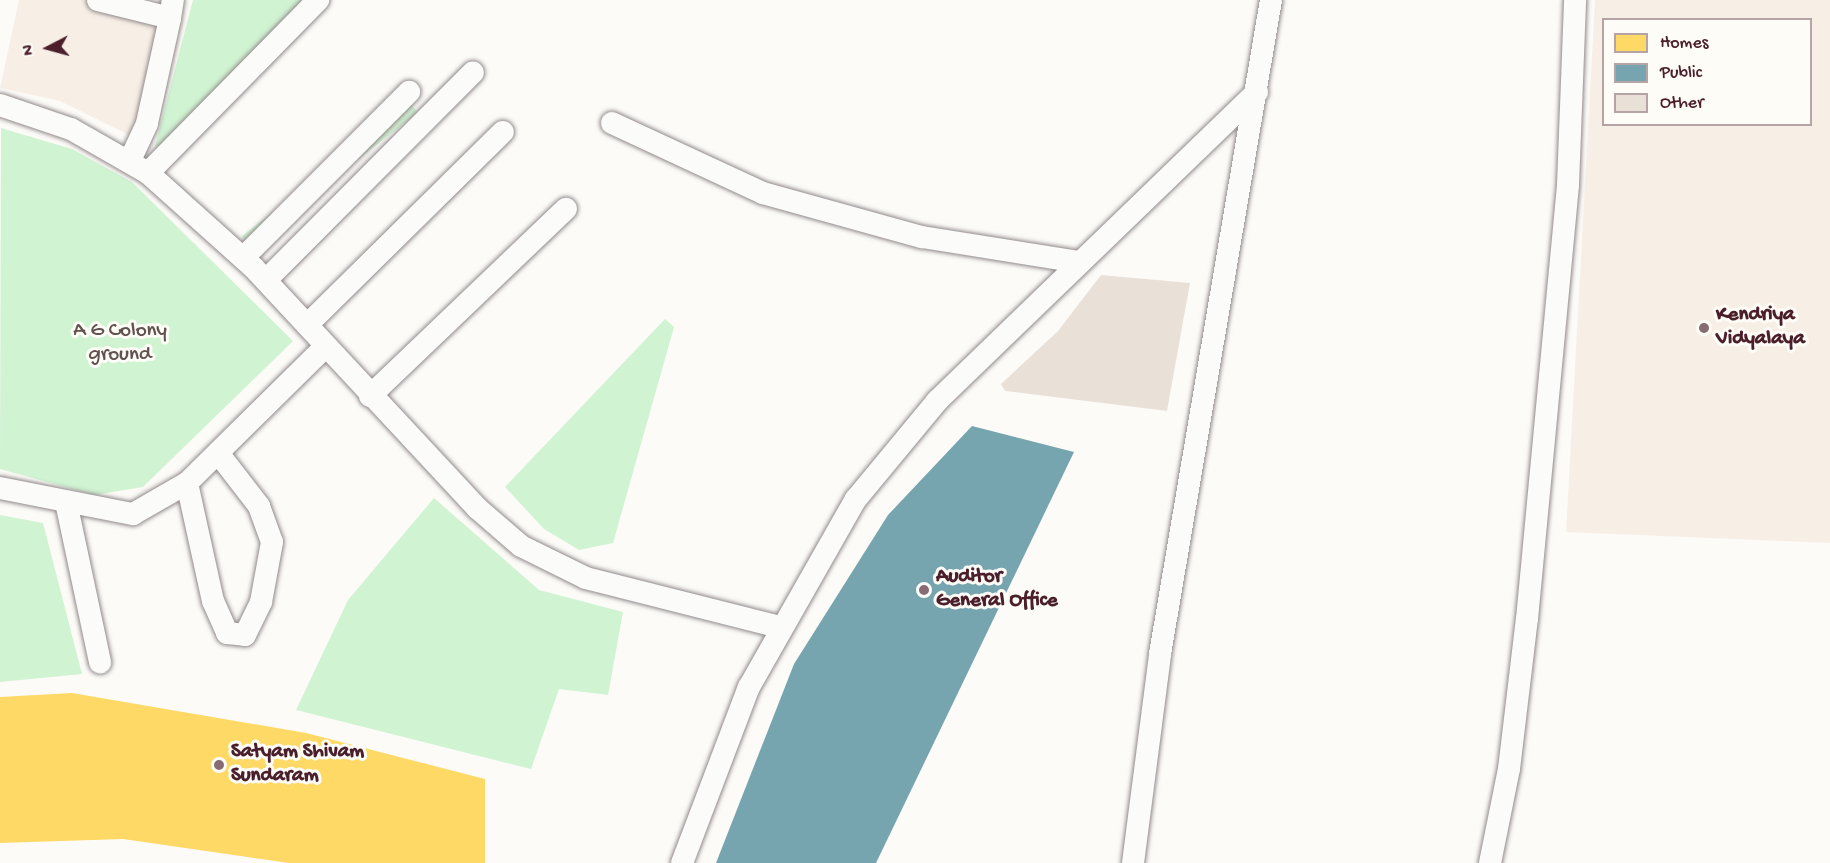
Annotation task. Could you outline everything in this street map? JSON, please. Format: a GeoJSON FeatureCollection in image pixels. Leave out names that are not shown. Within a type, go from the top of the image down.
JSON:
{"type":"FeatureCollection","features":[{"type":"Feature","properties":{"kind":"street"},"geometry":{"type":"LineString","coordinates":[[98,0],[171,9],[147,123],[131,158]]}},
{"type":"Feature","properties":{"kind":"street"},"geometry":{"type":"LineString","coordinates":[[148,173],[318,0]]}},
{"type":"Feature","properties":{"kind":"street"},"geometry":{"type":"LineString","coordinates":[[1133,863],[1160,654],[1271,0]]}},
{"type":"Feature","properties":{"kind":"street"},"geometry":{"type":"LineString","coordinates":[[1490,863],[1509,769],[1527,619],[1568,185],[1575,0]]}},
{"type":"Feature","properties":{"kind":"street"},"geometry":{"type":"LineString","coordinates":[[266,280],[474,72]]}},
{"type":"Feature","properties":{"kind":"street"},"geometry":{"type":"LineString","coordinates":[[243,258],[409,92]]}},
{"type":"Feature","properties":{"kind":"street"},"geometry":{"type":"LineString","coordinates":[[681,863],[749,687],[780,627],[863,490],[937,401],[1078,262],[1257,92]]}},
{"type":"Feature","properties":{"kind":"street"},"geometry":{"type":"LineString","coordinates":[[0,105],[131,158],[266,280],[370,396],[477,508],[553,566],[780,627]]}},
{"type":"Feature","properties":{"kind":"street"},"geometry":{"type":"LineString","coordinates":[[612,123],[763,193],[922,237],[1078,262]]}},
{"type":"Feature","properties":{"kind":"street"},"geometry":{"type":"LineString","coordinates":[[307,325],[503,132]]}},
{"type":"Feature","properties":{"kind":"street"},"geometry":{"type":"LineString","coordinates":[[370,396],[566,209]]}},
{"type":"Feature","properties":{"kind":"street"},"geometry":{"type":"LineString","coordinates":[[0,488],[133,514],[188,483],[326,346]]}},
{"type":"Feature","properties":{"kind":"street"},"geometry":{"type":"LineString","coordinates":[[188,483],[213,601],[227,633],[245,635],[261,602],[272,542],[259,506],[218,453]]}},
{"type":"Feature","properties":{"kind":"street"},"geometry":{"type":"LineString","coordinates":[[66,502],[100,662]]}},
{"type":"Feature","properties":{"kind":"shaded area"},"geometry":{"type":"Polygon","coordinates":[[[19,0],[85,0],[165,20],[137,139],[60,101],[0,88],[19,0]]]}},
{"type":"Feature","properties":{"kind":"shaded area","name":"Kendriya Vidyalaya"},"geometry":{"type":"Polygon","coordinates":[[[1595,0],[1830,0],[1830,543],[1566,532],[1595,0]]]}},
{"type":"Feature","properties":{"kind":"green space"},"geometry":{"type":"Polygon","coordinates":[[[193,0],[304,0],[167,145],[155,146],[193,0]]]}},
{"type":"Feature","properties":{"kind":"green space"},"geometry":{"type":"Polygon","coordinates":[[[411,104],[418,113],[248,245],[242,236],[411,104]]]}},
{"type":"Feature","properties":{"kind":"green space","name":"A G Colony ground"},"geometry":{"type":"Polygon","coordinates":[[[1,128],[72,149],[132,182],[293,341],[143,487],[94,495],[0,469],[1,128]]]}},
{"type":"Feature","properties":{"kind":"green space"},"geometry":{"type":"Polygon","coordinates":[[[665,319],[674,327],[613,543],[579,550],[544,529],[505,487],[665,319]]]}},
{"type":"Feature","properties":{"kind":"green space"},"geometry":{"type":"Polygon","coordinates":[[[434,498],[539,590],[623,612],[608,695],[559,689],[531,769],[296,710],[348,600],[434,498]]]}},
{"type":"Feature","properties":{"kind":"green space"},"geometry":{"type":"Polygon","coordinates":[[[0,515],[43,523],[82,674],[0,682],[0,515]]]}},
{"type":"Feature","properties":{"kind":"building: Homes","name":"Satyam Shivam Sundaram"},"geometry":{"type":"Polygon","coordinates":[[[72,693],[306,733],[485,779],[485,863],[289,863],[123,839],[0,843],[0,697],[72,693]]]}},
{"type":"Feature","properties":{"kind":"building: Public","name":"Auditor General Office"},"geometry":{"type":"Polygon","coordinates":[[[972,426],[1074,452],[876,863],[716,863],[794,664],[888,515],[972,426]]]}},
{"type":"Feature","properties":{"kind":"building: Other"},"geometry":{"type":"Polygon","coordinates":[[[1101,275],[1190,283],[1167,411],[1005,391],[1001,384],[1058,331],[1101,275]]]}},
{"type":"Feature","properties":{"kind":"place","name":"Kendriya Vidyalaya"},"geometry":{"type":"Point","coordinates":[1704,328]}},
{"type":"Feature","properties":{"kind":"place","name":"Auditor General Office"},"geometry":{"type":"Point","coordinates":[924,590]}},
{"type":"Feature","properties":{"kind":"place","name":"Satyam Shivam Sundaram"},"geometry":{"type":"Point","coordinates":[219,765]}}]}
